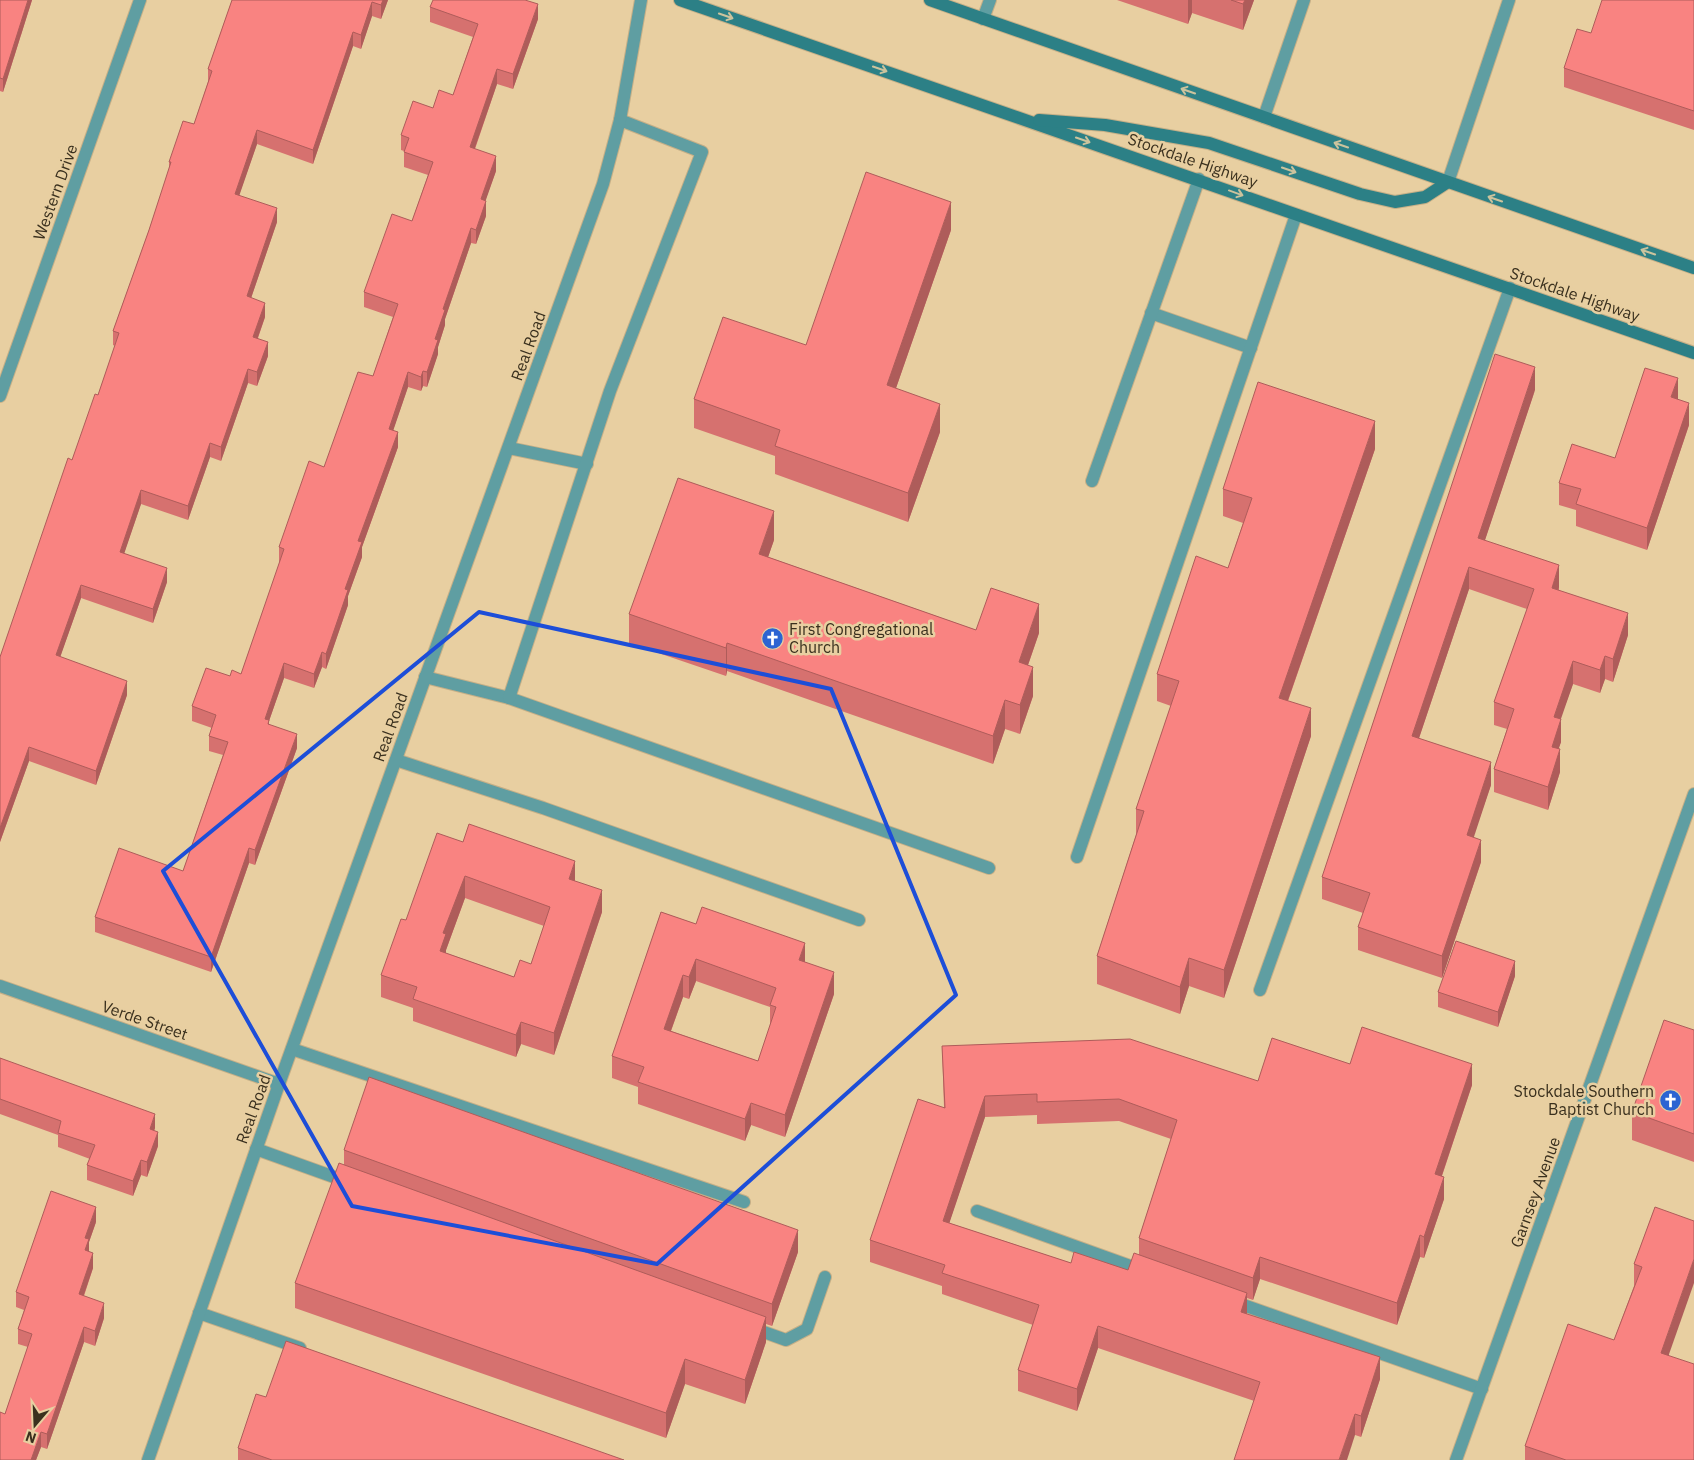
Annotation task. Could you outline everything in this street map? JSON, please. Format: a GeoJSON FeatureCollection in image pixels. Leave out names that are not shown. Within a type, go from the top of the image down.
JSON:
{"type":"FeatureCollection","features":[{"type":"Feature","properties":{"kind":"main road","name":"Stockdale Highway"},"geometry":{"type":"LineString","coordinates":[[680,0],[1694,353]]}},
{"type":"Feature","properties":{"kind":"main road"},"geometry":{"type":"LineString","coordinates":[[930,0],[1694,268]]}},
{"type":"Feature","properties":{"kind":"main road"},"geometry":{"type":"LineString","coordinates":[[1019,118],[1105,125],[1209,143],[1360,194],[1396,202],[1424,197],[1448,182]]}},
{"type":"Feature","properties":{"kind":"street","name":"Western Drive"},"geometry":{"type":"LineString","coordinates":[[0,396],[140,0]]}},
{"type":"Feature","properties":{"kind":"street","name":"Real Road"},"geometry":{"type":"LineString","coordinates":[[148,1460],[279,1084],[603,184],[620,120],[641,0]]}},
{"type":"Feature","properties":{"kind":"street"},"geometry":{"type":"LineString","coordinates":[[983,19],[990,0]]}},
{"type":"Feature","properties":{"kind":"street"},"geometry":{"type":"LineString","coordinates":[[1264,117],[1304,0]]}},
{"type":"Feature","properties":{"kind":"street"},"geometry":{"type":"LineString","coordinates":[[1448,182],[1510,0]]}},
{"type":"Feature","properties":{"kind":"street"},"geometry":{"type":"LineString","coordinates":[[509,698],[610,392],[702,152],[620,120]]}},
{"type":"Feature","properties":{"kind":"street"},"geometry":{"type":"LineString","coordinates":[[1092,481],[1198,179]]}},
{"type":"Feature","properties":{"kind":"street"},"geometry":{"type":"LineString","coordinates":[[1077,857],[1296,215]]}},
{"type":"Feature","properties":{"kind":"street"},"geometry":{"type":"LineString","coordinates":[[1260,990],[1510,288]]}},
{"type":"Feature","properties":{"kind":"street"},"geometry":{"type":"LineString","coordinates":[[1151,313],[1251,348]]}},
{"type":"Feature","properties":{"kind":"street"},"geometry":{"type":"LineString","coordinates":[[508,448],[587,464]]}},
{"type":"Feature","properties":{"kind":"street"},"geometry":{"type":"LineString","coordinates":[[425,677],[509,698],[989,868]]}},
{"type":"Feature","properties":{"kind":"street"},"geometry":{"type":"LineString","coordinates":[[396,760],[543,808],[859,920]]}},
{"type":"Feature","properties":{"kind":"street","name":"Garnsey Avenue"},"geometry":{"type":"LineString","coordinates":[[1456,1460],[1689,822],[1694,794]]}},
{"type":"Feature","properties":{"kind":"street","name":"Verde Street"},"geometry":{"type":"LineString","coordinates":[[0,986],[279,1084]]}},
{"type":"Feature","properties":{"kind":"street"},"geometry":{"type":"LineString","coordinates":[[292,1049],[744,1202]]}},
{"type":"Feature","properties":{"kind":"street"},"geometry":{"type":"LineString","coordinates":[[256,1149],[360,1186]]}},
{"type":"Feature","properties":{"kind":"street"},"geometry":{"type":"LineString","coordinates":[[977,1211],[1154,1274]]}},
{"type":"Feature","properties":{"kind":"street"},"geometry":{"type":"LineString","coordinates":[[740,1323],[786,1340],[807,1329],[825,1277]]}},
{"type":"Feature","properties":{"kind":"street"},"geometry":{"type":"LineString","coordinates":[[1220,1297],[1482,1389]]}},
{"type":"Feature","properties":{"kind":"street"},"geometry":{"type":"LineString","coordinates":[[199,1313],[312,1352]]}},
{"type":"Feature","properties":{"kind":"highlighted area"},"geometry":{"type":"Polygon","coordinates":[[[479,612],[831,689],[956,995],[657,1264],[352,1206],[163,871],[479,612]]]}},
{"type":"Feature","properties":{"kind":"building"},"geometry":{"type":"Polygon","coordinates":[[[0,0],[28,0],[3,79],[0,78],[0,0]]]}},
{"type":"Feature","properties":{"kind":"building"},"geometry":{"type":"Polygon","coordinates":[[[232,0],[383,0],[381,5],[372,2],[361,35],[353,32],[313,150],[257,130],[235,194],[277,208],[247,296],[265,303],[253,337],[268,342],[257,372],[248,369],[221,447],[210,443],[188,506],[141,490],[120,552],[167,568],[153,609],[81,585],[56,655],[127,681],[96,771],[29,747],[0,828],[0,657],[68,458],[72,460],[95,394],[98,395],[119,333],[113,331],[149,230],[183,121],[194,124],[212,71],[208,69],[232,0]]]}},
{"type":"Feature","properties":{"kind":"building"},"geometry":{"type":"Polygon","coordinates":[[[433,0],[525,0],[538,4],[513,74],[497,69],[470,147],[496,156],[481,199],[486,201],[476,230],[471,228],[443,309],[445,310],[435,339],[438,340],[427,372],[423,371],[421,377],[408,372],[389,429],[398,432],[358,541],[362,542],[345,589],[348,590],[326,654],[322,652],[314,674],[284,663],[265,719],[269,720],[268,724],[297,734],[255,850],[249,848],[211,957],[95,917],[119,848],[183,871],[228,742],[209,736],[216,715],[192,706],[206,668],[230,676],[232,670],[241,674],[284,549],[279,547],[309,461],[324,467],[358,372],[373,376],[398,304],[364,292],[392,214],[412,221],[433,162],[404,152],[409,138],[401,135],[413,101],[433,108],[439,90],[453,95],[478,24],[430,7],[433,0]]]}},
{"type":"Feature","properties":{"kind":"building"},"geometry":{"type":"Polygon","coordinates":[[[1231,0],[1245,0],[1243,4],[1231,0]]]}},
{"type":"Feature","properties":{"kind":"building"},"geometry":{"type":"Polygon","coordinates":[[[1602,0],[1694,0],[1694,111],[1564,68],[1577,29],[1591,33],[1602,0]]]}},
{"type":"Feature","properties":{"kind":"building"},"geometry":{"type":"Polygon","coordinates":[[[866,172],[951,202],[887,385],[940,404],[908,493],[775,446],[780,430],[694,399],[723,317],[806,345],[866,172]]]}},
{"type":"Feature","properties":{"kind":"building"},"geometry":{"type":"Polygon","coordinates":[[[1495,354],[1535,367],[1478,538],[1559,565],[1552,588],[1628,613],[1613,659],[1605,656],[1600,670],[1573,661],[1554,717],[1561,719],[1552,747],[1560,749],[1548,787],[1494,769],[1514,709],[1494,702],[1534,589],[1469,567],[1412,736],[1491,762],[1467,835],[1481,840],[1442,956],[1358,927],[1370,893],[1322,877],[1495,354]]]}},
{"type":"Feature","properties":{"kind":"building"},"geometry":{"type":"Polygon","coordinates":[[[1645,368],[1678,378],[1671,397],[1689,403],[1647,528],[1576,504],[1581,489],[1559,483],[1572,444],[1615,458],[1645,368]]]}},
{"type":"Feature","properties":{"kind":"building"},"geometry":{"type":"Polygon","coordinates":[[[1258,382],[1375,421],[1279,698],[1311,708],[1224,970],[1189,958],[1180,987],[1097,956],[1144,811],[1136,809],[1179,681],[1157,674],[1196,556],[1228,568],[1252,498],[1223,489],[1258,382]]]}},
{"type":"Feature","properties":{"kind":"building","name":"First Congregational Church"},"geometry":{"type":"Polygon","coordinates":[[[678,478],[774,511],[759,554],[976,630],[991,588],[1039,604],[1019,662],[1033,667],[1020,705],[1005,700],[993,736],[727,643],[726,648],[629,614],[678,478]]]}},
{"type":"Feature","properties":{"kind":"building"},"geometry":{"type":"Polygon","coordinates":[[[469,824],[575,861],[569,879],[602,890],[554,1033],[521,1022],[516,1035],[413,999],[417,987],[381,975],[401,919],[406,920],[437,833],[463,842],[469,824]],[[465,876],[443,933],[446,934],[440,951],[514,977],[520,960],[531,964],[550,907],[465,876]]]}},
{"type":"Feature","properties":{"kind":"building"},"geometry":{"type":"Polygon","coordinates":[[[702,907],[805,943],[799,960],[834,972],[785,1115],[751,1103],[745,1119],[638,1082],[644,1067],[612,1056],[661,912],[696,924],[702,907]],[[696,959],[689,977],[683,975],[664,1029],[758,1061],[776,1007],[770,1005],[776,988],[696,959]]]}},
{"type":"Feature","properties":{"kind":"building"},"geometry":{"type":"Polygon","coordinates":[[[1456,941],[1515,961],[1498,1012],[1438,992],[1456,941]]]}},
{"type":"Feature","properties":{"kind":"building","name":"Stockdale Southern Baptist Church"},"geometry":{"type":"Polygon","coordinates":[[[1664,1020],[1694,1030],[1694,1134],[1632,1112],[1664,1020]]]}},
{"type":"Feature","properties":{"kind":"building"},"geometry":{"type":"Polygon","coordinates":[[[1362,1027],[1472,1064],[1435,1174],[1444,1177],[1424,1237],[1420,1235],[1397,1303],[1260,1257],[1253,1278],[1139,1238],[1177,1120],[1119,1099],[1037,1102],[1037,1094],[985,1096],[943,1221],[1071,1263],[1074,1252],[1128,1270],[1134,1253],[1247,1293],[1241,1312],[1380,1357],[1361,1416],[1355,1414],[1339,1460],[1234,1460],[1260,1382],[1098,1326],[1077,1389],[1018,1370],[1039,1305],[942,1273],[945,1265],[870,1240],[918,1099],[945,1108],[942,1046],[1130,1039],[1258,1081],[1272,1038],[1350,1064],[1362,1027]]]}},
{"type":"Feature","properties":{"kind":"building"},"geometry":{"type":"Polygon","coordinates":[[[0,1058],[155,1114],[150,1129],[158,1132],[147,1162],[141,1160],[133,1181],[87,1165],[95,1145],[58,1133],[61,1121],[0,1099],[0,1058]]]}},
{"type":"Feature","properties":{"kind":"building"},"geometry":{"type":"Polygon","coordinates":[[[369,1077],[798,1230],[772,1304],[344,1150],[369,1077]]]}},
{"type":"Feature","properties":{"kind":"building"},"geometry":{"type":"Polygon","coordinates":[[[339,1163],[766,1317],[745,1380],[685,1359],[666,1413],[295,1283],[339,1163]]]}},
{"type":"Feature","properties":{"kind":"building"},"geometry":{"type":"Polygon","coordinates":[[[51,1191],[96,1207],[85,1238],[89,1239],[85,1250],[93,1253],[79,1294],[104,1303],[95,1331],[84,1327],[47,1434],[41,1432],[31,1460],[0,1460],[0,1412],[5,1414],[32,1334],[18,1329],[29,1297],[16,1292],[51,1191]]]}},
{"type":"Feature","properties":{"kind":"building"},"geometry":{"type":"Polygon","coordinates":[[[1655,1207],[1694,1221],[1694,1259],[1661,1353],[1694,1364],[1694,1460],[1566,1460],[1525,1446],[1568,1324],[1614,1340],[1642,1267],[1634,1264],[1655,1207]]]}},
{"type":"Feature","properties":{"kind":"building"},"geometry":{"type":"Polygon","coordinates":[[[286,1341],[624,1460],[272,1460],[238,1448],[256,1394],[266,1397],[286,1341]]]}},
{"type":"Feature","properties":{"kind":"place","name":"First Congregational Church"},"geometry":{"type":"Point","coordinates":[773,638]}},
{"type":"Feature","properties":{"kind":"place","name":"Stockdale Southern Baptist Church"},"geometry":{"type":"Point","coordinates":[1670,1100]}}]}
